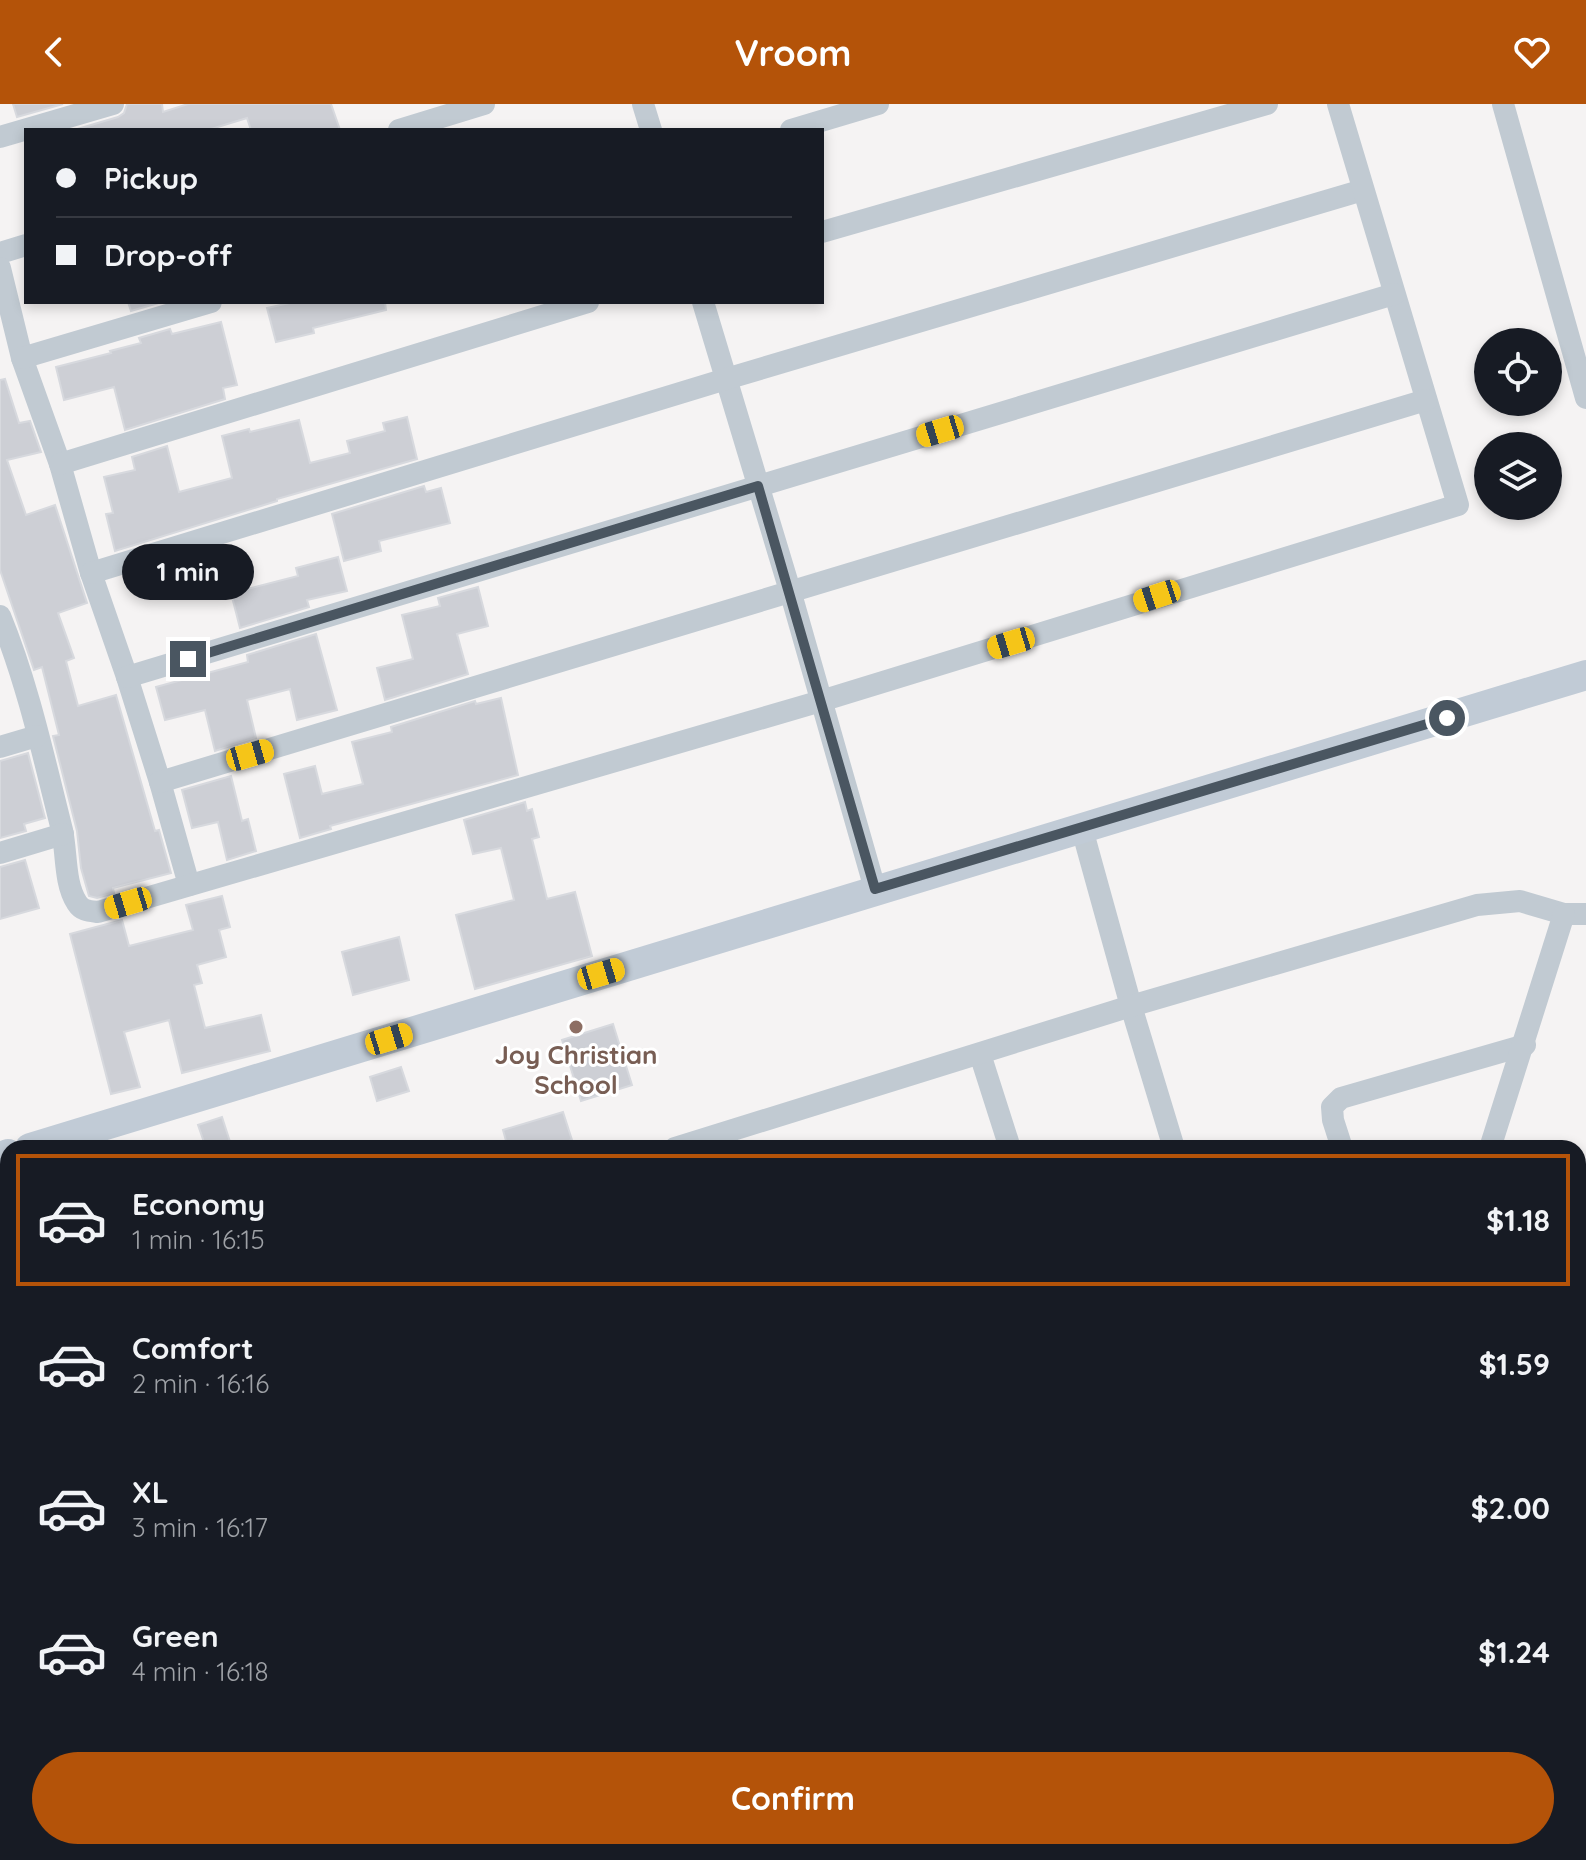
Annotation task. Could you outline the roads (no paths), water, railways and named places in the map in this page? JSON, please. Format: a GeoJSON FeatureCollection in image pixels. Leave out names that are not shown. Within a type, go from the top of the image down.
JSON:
{"type":"FeatureCollection","features":[{"type":"Feature","properties":{"kind":"street"},"geometry":{"type":"LineString","coordinates":[[31,128],[113,104]]}},
{"type":"Feature","properties":{"kind":"street"},"geometry":{"type":"LineString","coordinates":[[406,128],[484,104]]}},
{"type":"Feature","properties":{"kind":"street"},"geometry":{"type":"LineString","coordinates":[[643,104],[650,128]]}},
{"type":"Feature","properties":{"kind":"street"},"geometry":{"type":"LineString","coordinates":[[798,128],[878,104]]}},
{"type":"Feature","properties":{"kind":"street"},"geometry":{"type":"LineString","coordinates":[[824,231],[1267,104]]}},
{"type":"Feature","properties":{"kind":"street"},"geometry":{"type":"LineString","coordinates":[[0,616],[63,834],[72,892],[78,906],[98,912],[821,701],[1458,505],[1338,104]]}},
{"type":"Feature","properties":{"kind":"street"},"geometry":{"type":"LineString","coordinates":[[1503,104],[1586,398]]}},
{"type":"Feature","properties":{"kind":"street"},"geometry":{"type":"LineString","coordinates":[[0,137],[24,130]]}},
{"type":"Feature","properties":{"kind":"street"},"geometry":{"type":"LineString","coordinates":[[91,573],[726,379],[1363,190]]}},
{"type":"Feature","properties":{"kind":"street"},"geometry":{"type":"LineString","coordinates":[[0,253],[24,246]]}},
{"type":"Feature","properties":{"kind":"street"},"geometry":{"type":"LineString","coordinates":[[0,268],[22,358],[60,464],[91,573],[160,782],[189,885]]}},
{"type":"Feature","properties":{"kind":"street"},"geometry":{"type":"LineString","coordinates":[[127,677],[1394,294]]}},
{"type":"Feature","properties":{"kind":"street"},"geometry":{"type":"LineString","coordinates":[[22,358],[204,304]]}},
{"type":"Feature","properties":{"kind":"street"},"geometry":{"type":"LineString","coordinates":[[60,464],[581,304]]}},
{"type":"Feature","properties":{"kind":"street"},"geometry":{"type":"LineString","coordinates":[[704,304],[875,889]]}},
{"type":"Feature","properties":{"kind":"street"},"geometry":{"type":"LineString","coordinates":[[160,782],[1426,400]]}},
{"type":"Feature","properties":{"kind":"street"},"geometry":{"type":"LineString","coordinates":[[56,1140],[1586,675]]}},
{"type":"Feature","properties":{"kind":"street"},"geometry":{"type":"LineString","coordinates":[[0,747],[37,736]]}},
{"type":"Feature","properties":{"kind":"street"},"geometry":{"type":"LineString","coordinates":[[1082,829],[1172,1140]]}},
{"type":"Feature","properties":{"kind":"street"},"geometry":{"type":"LineString","coordinates":[[0,853],[63,834]]}},
{"type":"Feature","properties":{"kind":"street"},"geometry":{"type":"LineString","coordinates":[[701,1140],[1131,1006],[1477,905],[1520,901],[1575,914],[1493,1140]]}},
{"type":"Feature","properties":{"kind":"street"},"geometry":{"type":"LineString","coordinates":[[1339,1140],[1332,1107],[1341,1098],[1525,1045]]}},
{"type":"Feature","properties":{"kind":"street"},"geometry":{"type":"LineString","coordinates":[[980,1054],[1007,1140]]}},
{"type":"Feature","properties":{"kind":"place","name":"Joy Christian School"},"geometry":{"type":"Point","coordinates":[576,1027]}}]}
